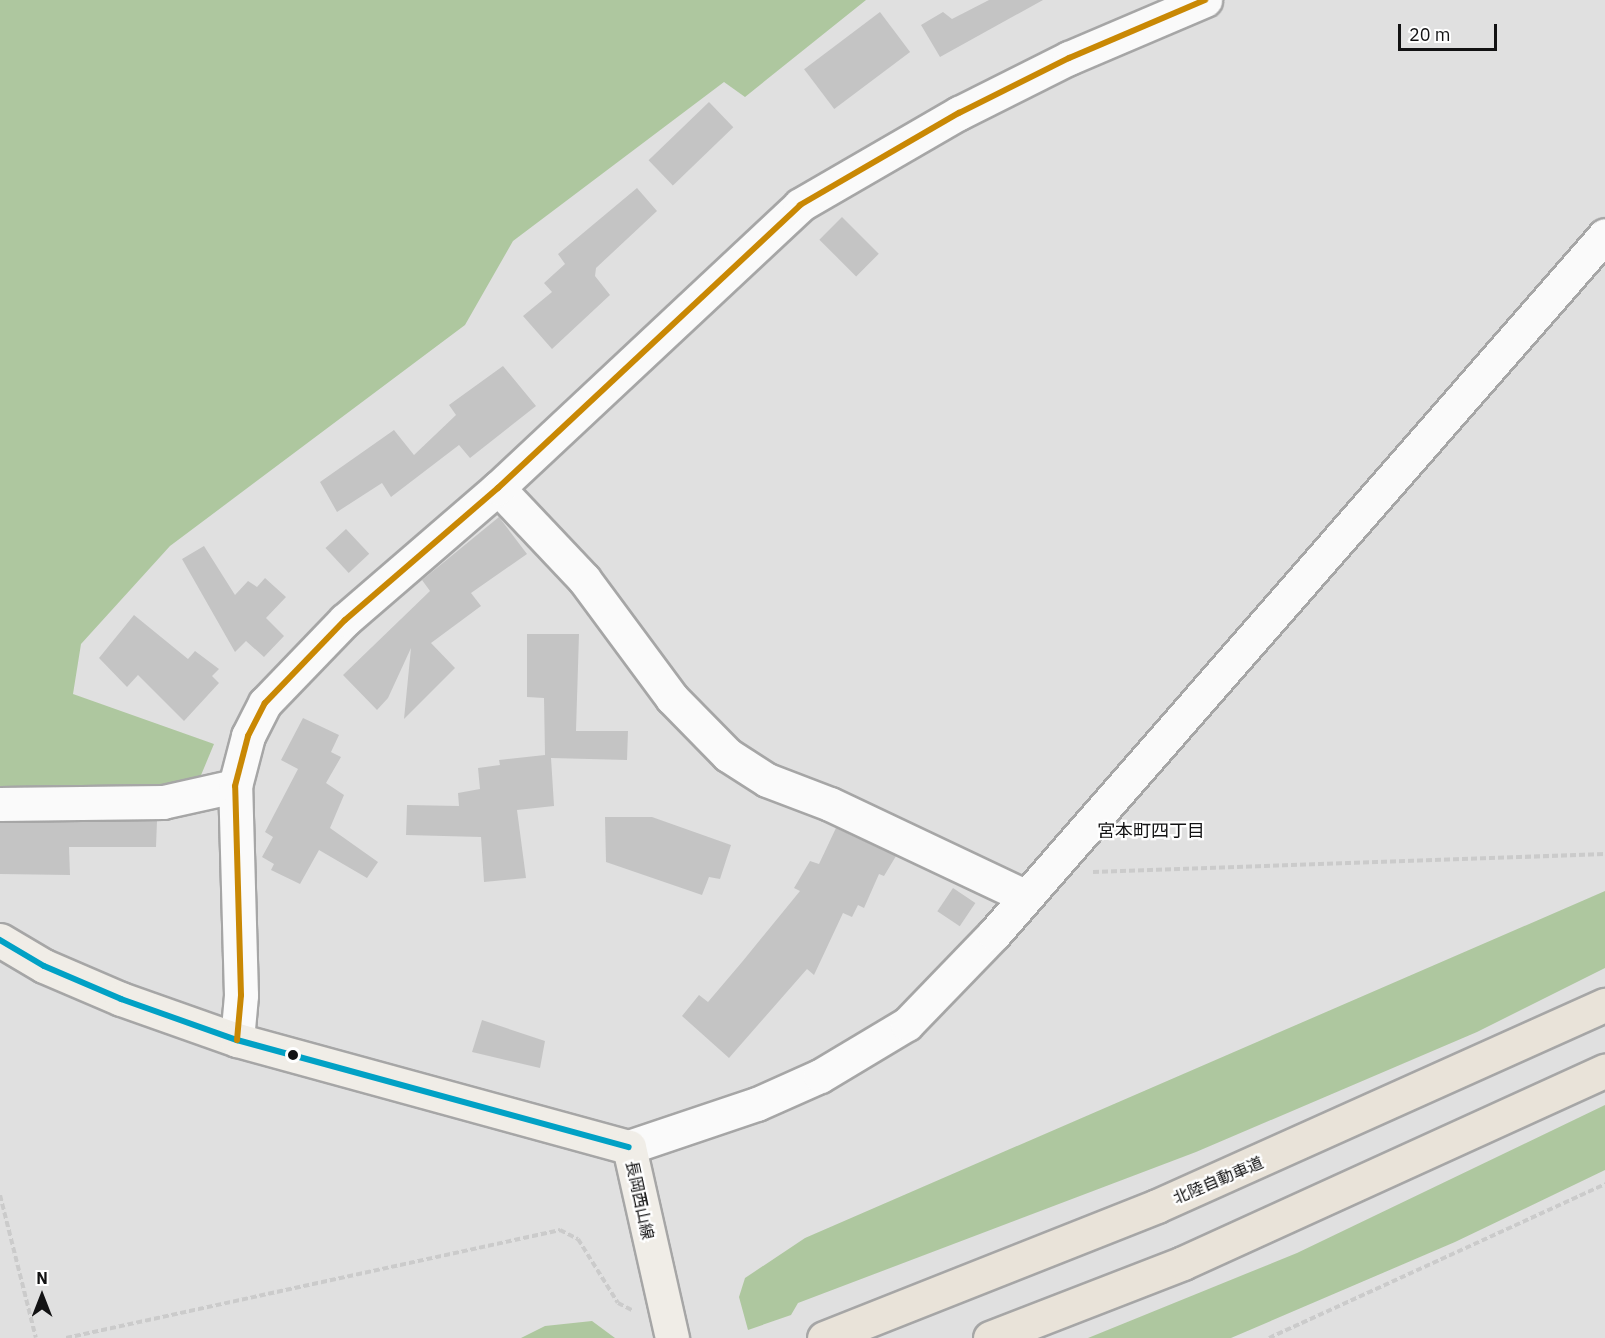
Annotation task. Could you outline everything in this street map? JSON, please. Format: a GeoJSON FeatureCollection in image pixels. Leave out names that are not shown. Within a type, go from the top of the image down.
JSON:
{"type":"FeatureCollection","features":[{"type":"Feature","properties":{"kind":"highway","name":"北陸自動車道"},"geometry":{"type":"LineString","coordinates":[[824,1338],[1168,1202],[1605,1005]]}},
{"type":"Feature","properties":{"kind":"highway"},"geometry":{"type":"LineString","coordinates":[[990,1338],[1183,1263],[1605,1071]]}},
{"type":"Feature","properties":{"kind":"main road","name":"長岡西山線"},"geometry":{"type":"LineString","coordinates":[[0,940],[44,966],[121,999],[237,1040],[629,1147],[671,1335]]}},
{"type":"Feature","properties":{"kind":"street"},"geometry":{"type":"LineString","coordinates":[[237,1040],[241,995],[235,786],[248,736],[265,703],[345,620],[498,488],[800,206],[969,108],[1070,58],[1205,0]]}},
{"type":"Feature","properties":{"kind":"street"},"geometry":{"type":"LineString","coordinates":[[629,1147],[757,1104],[820,1077],[907,1024],[1047,872],[1605,235]]}},
{"type":"Feature","properties":{"kind":"street"},"geometry":{"type":"LineString","coordinates":[[498,488],[584,579],[672,698],[728,755],[767,780],[839,809],[1025,896]]}},
{"type":"Feature","properties":{"kind":"street"},"geometry":{"type":"LineString","coordinates":[[0,804],[163,802],[235,786]]}},
{"type":"Feature","properties":{"kind":"path"},"geometry":{"type":"LineString","coordinates":[[1047,872],[1605,854]]}},
{"type":"Feature","properties":{"kind":"path"},"geometry":{"type":"LineString","coordinates":[[1269,1338],[1605,1184]]}},
{"type":"Feature","properties":{"kind":"path"},"geometry":{"type":"LineString","coordinates":[[0,1195],[36,1338]]}},
{"type":"Feature","properties":{"kind":"path"},"geometry":{"type":"LineString","coordinates":[[66,1338],[560,1230],[578,1239],[618,1303],[671,1335]]}},
{"type":"Feature","properties":{"kind":"green space"},"geometry":{"type":"Polygon","coordinates":[[[0,0],[866,0],[745,97],[724,82],[513,241],[465,325],[170,546],[81,644],[73,694],[214,744],[194,792],[83,794],[0,787],[0,0]]]}},
{"type":"Feature","properties":{"kind":"green space"},"geometry":{"type":"Polygon","coordinates":[[[1605,891],[1605,968],[1477,1032],[1196,1152],[798,1303],[791,1315],[748,1330],[739,1297],[745,1278],[805,1238],[1605,891]]]}},
{"type":"Feature","properties":{"kind":"green space"},"geometry":{"type":"Polygon","coordinates":[[[1605,1105],[1605,1170],[1455,1242],[1231,1338],[1088,1338],[1297,1253],[1605,1105]]]}},
{"type":"Feature","properties":{"kind":"green space"},"geometry":{"type":"Polygon","coordinates":[[[592,1321],[615,1338],[521,1338],[545,1326],[592,1321]]]}},
{"type":"Feature","properties":{"kind":"building"},"geometry":{"type":"Polygon","coordinates":[[[989,0],[1043,0],[940,57],[921,25],[943,12],[952,19],[989,0]]]}},
{"type":"Feature","properties":{"kind":"building"},"geometry":{"type":"Polygon","coordinates":[[[880,12],[910,52],[834,109],[804,69],[880,12]]]}},
{"type":"Feature","properties":{"kind":"building"},"geometry":{"type":"Polygon","coordinates":[[[709,102],[733,127],[673,186],[649,160],[709,102]]]}},
{"type":"Feature","properties":{"kind":"building"},"geometry":{"type":"Polygon","coordinates":[[[637,188],[657,211],[596,268],[595,276],[610,295],[552,349],[523,316],[552,292],[544,283],[565,264],[558,254],[637,188]]]}},
{"type":"Feature","properties":{"kind":"building"},"geometry":{"type":"Polygon","coordinates":[[[842,217],[879,254],[856,276],[819,240],[842,217]]]}},
{"type":"Feature","properties":{"kind":"building"},"geometry":{"type":"Polygon","coordinates":[[[503,366],[536,406],[470,458],[459,445],[391,497],[382,483],[337,512],[320,482],[394,430],[414,455],[456,415],[449,405],[503,366]]]}},
{"type":"Feature","properties":{"kind":"building"},"geometry":{"type":"Polygon","coordinates":[[[499,517],[527,554],[471,593],[481,606],[431,643],[455,668],[404,719],[411,648],[388,698],[377,710],[343,675],[430,591],[422,580],[499,517]]]}},
{"type":"Feature","properties":{"kind":"building"},"geometry":{"type":"Polygon","coordinates":[[[346,529],[369,554],[349,573],[326,548],[346,529]]]}},
{"type":"Feature","properties":{"kind":"building"},"geometry":{"type":"Polygon","coordinates":[[[204,546],[235,595],[248,581],[257,587],[265,578],[286,597],[266,618],[284,636],[264,657],[246,641],[235,652],[182,559],[204,546]]]}},
{"type":"Feature","properties":{"kind":"building"},"geometry":{"type":"Polygon","coordinates":[[[134,615],[188,659],[195,651],[219,669],[212,676],[219,683],[184,721],[138,675],[127,687],[99,658],[134,615]]]}},
{"type":"Feature","properties":{"kind":"building"},"geometry":{"type":"Polygon","coordinates":[[[527,634],[579,634],[576,731],[628,731],[627,760],[551,758],[554,806],[517,810],[526,878],[484,882],[481,837],[406,835],[407,805],[459,806],[458,793],[480,789],[478,768],[500,765],[499,760],[545,755],[544,698],[527,697],[527,634]]]}},
{"type":"Feature","properties":{"kind":"building"},"geometry":{"type":"Polygon","coordinates":[[[303,718],[339,735],[331,752],[341,757],[326,783],[344,795],[330,828],[378,862],[367,878],[319,850],[300,884],[271,870],[274,864],[262,857],[273,837],[265,832],[298,769],[281,760],[303,718]]]}},
{"type":"Feature","properties":{"kind":"building"},"geometry":{"type":"Polygon","coordinates":[[[605,817],[652,817],[731,845],[720,879],[709,877],[702,895],[606,862],[605,817]]]}},
{"type":"Feature","properties":{"kind":"building"},"geometry":{"type":"Polygon","coordinates":[[[157,821],[156,847],[69,847],[70,875],[0,874],[0,823],[157,821]]]}},
{"type":"Feature","properties":{"kind":"building"},"geometry":{"type":"Polygon","coordinates":[[[836,828],[896,856],[884,876],[879,874],[864,908],[858,905],[852,917],[843,913],[814,975],[807,969],[729,1058],[682,1016],[699,995],[708,1002],[742,962],[800,891],[794,888],[810,861],[819,864],[836,828]]]}},
{"type":"Feature","properties":{"kind":"building"},"geometry":{"type":"Polygon","coordinates":[[[953,888],[975,903],[960,926],[937,911],[953,888]]]}},
{"type":"Feature","properties":{"kind":"building"},"geometry":{"type":"Polygon","coordinates":[[[482,1020],[545,1041],[540,1068],[472,1052],[482,1020]]]}},
{"type":"Feature","properties":{"kind":"transit line"},"geometry":{"type":"LineString","coordinates":[[237,1040],[241,995],[235,786],[248,736],[265,703],[345,620],[498,488],[800,205],[959,113],[1069,58],[1205,0]]}},
{"type":"Feature","properties":{"kind":"transit line"},"geometry":{"type":"LineString","coordinates":[[0,940],[44,966],[121,999],[237,1040],[629,1147]]}},
{"type":"Feature","properties":{"kind":"district","name":"宮本町四丁目"},"geometry":{"type":"Point","coordinates":[1151,831]}}]}
